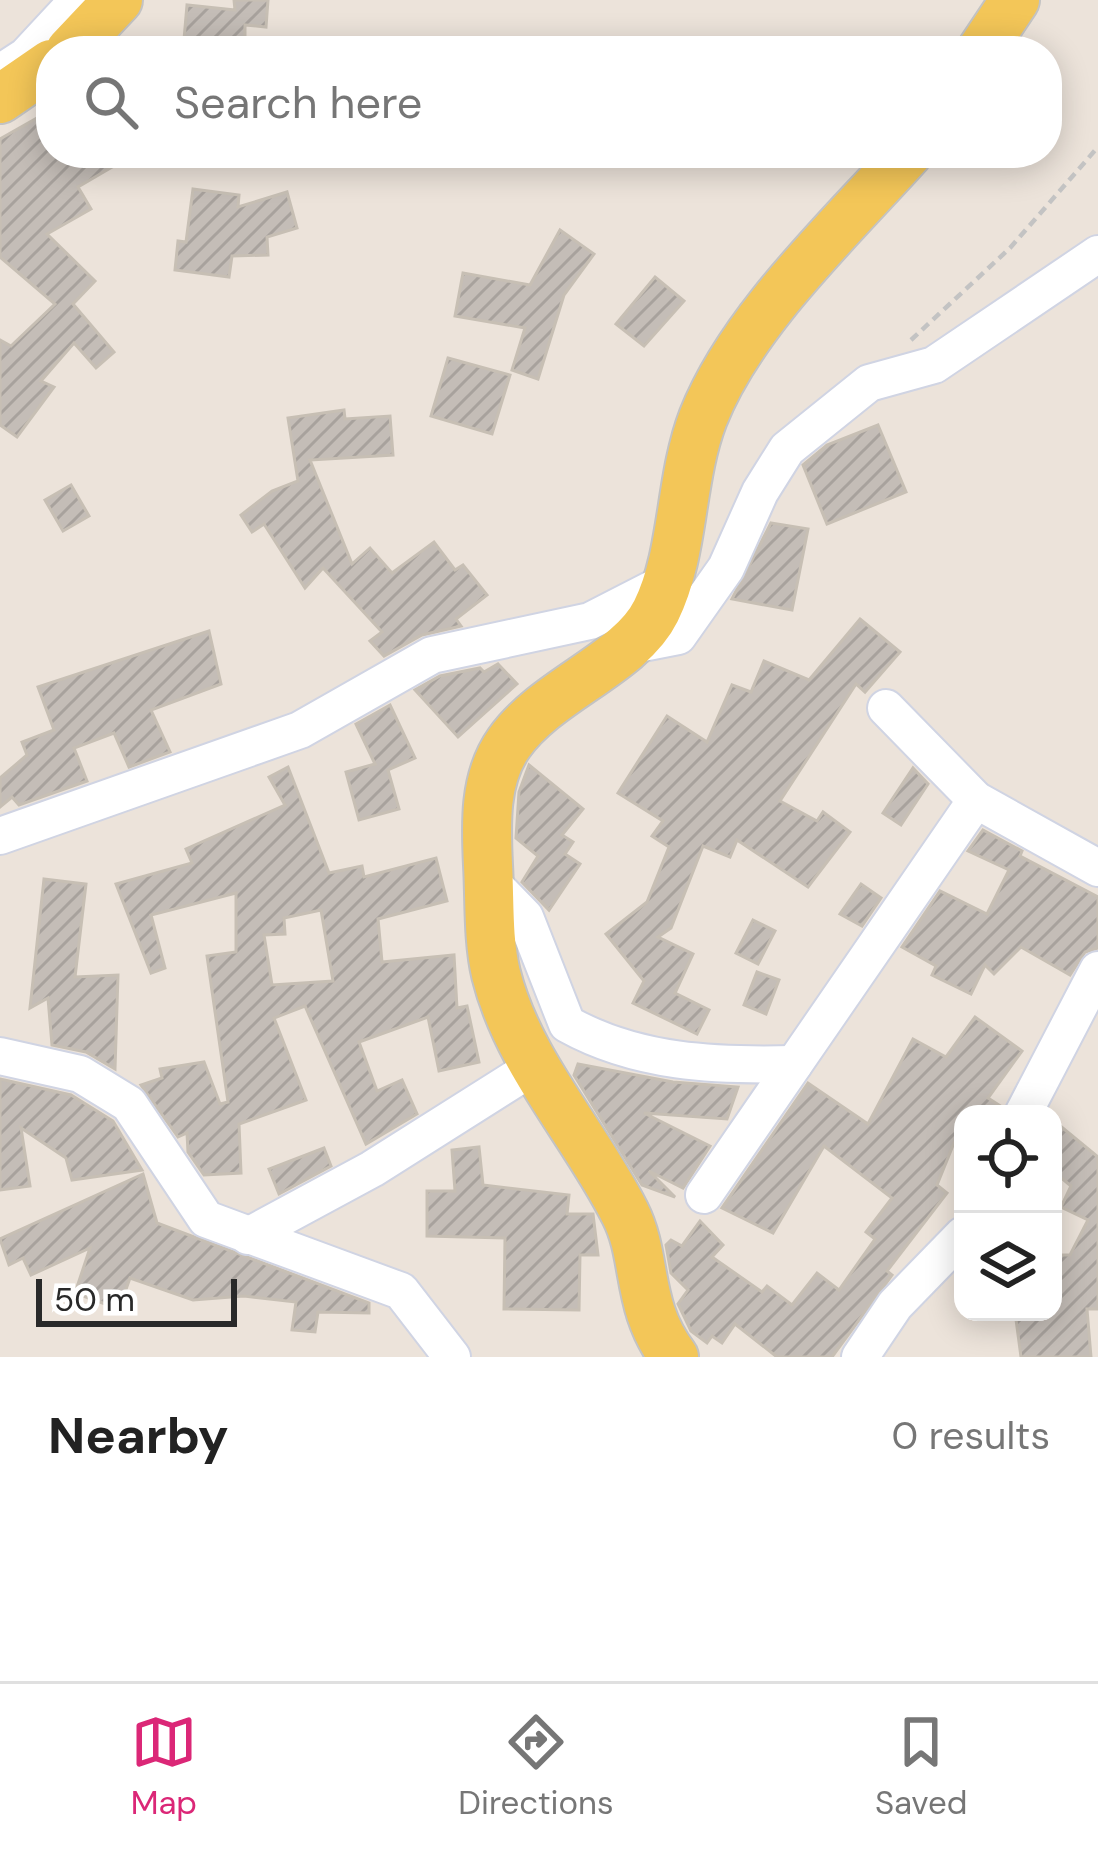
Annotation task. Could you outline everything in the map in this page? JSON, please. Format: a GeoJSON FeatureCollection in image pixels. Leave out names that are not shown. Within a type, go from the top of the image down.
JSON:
{"type":"FeatureCollection","features":[{"type":"Feature","properties":{"kind":"main road"},"geometry":{"type":"LineString","coordinates":[[84,36],[118,0]]}},
{"type":"Feature","properties":{"kind":"main road"},"geometry":{"type":"LineString","coordinates":[[991,36],[1016,0]]}},
{"type":"Feature","properties":{"kind":"main road"},"geometry":{"type":"LineString","coordinates":[[0,99],[36,74]]}},
{"type":"Feature","properties":{"kind":"main road"},"geometry":{"type":"LineString","coordinates":[[674,1357],[660,1339],[640,1284],[628,1217],[535,1066],[496,973],[485,807],[507,745],[555,694],[627,646],[653,617],[670,580],[682,482],[705,413],[760,323],[895,168]]}},
{"type":"Feature","properties":{"kind":"street"},"geometry":{"type":"LineString","coordinates":[[45,36],[78,0]]}},
{"type":"Feature","properties":{"kind":"street"},"geometry":{"type":"LineString","coordinates":[[0,73],[36,45]]}},
{"type":"Feature","properties":{"kind":"street"},"geometry":{"type":"LineString","coordinates":[[627,646],[678,636],[726,568],[760,492],[787,449],[869,383],[934,365],[1098,254]]}},
{"type":"Feature","properties":{"kind":"street"},"geometry":{"type":"LineString","coordinates":[[0,836],[300,730],[432,655],[590,621],[670,580]]}},
{"type":"Feature","properties":{"kind":"street"},"geometry":{"type":"LineString","coordinates":[[886,707],[976,800],[1089,863],[1098,900]]}},
{"type":"Feature","properties":{"kind":"street"},"geometry":{"type":"LineString","coordinates":[[704,1195],[976,800]]}},
{"type":"Feature","properties":{"kind":"street"},"geometry":{"type":"LineString","coordinates":[[489,880],[525,917],[567,1024],[610,1048],[720,1066],[794,1064]]}},
{"type":"Feature","properties":{"kind":"street"},"geometry":{"type":"LineString","coordinates":[[1028,1105],[1098,970]]}},
{"type":"Feature","properties":{"kind":"street"},"geometry":{"type":"LineString","coordinates":[[0,1056],[80,1074],[129,1104],[206,1219],[400,1291],[452,1357]]}},
{"type":"Feature","properties":{"kind":"street"},"geometry":{"type":"LineString","coordinates":[[248,1236],[372,1169],[535,1066]]}},
{"type":"Feature","properties":{"kind":"street"},"geometry":{"type":"LineString","coordinates":[[860,1357],[896,1305],[954,1244]]}},
{"type":"Feature","properties":{"kind":"path"},"geometry":{"type":"LineString","coordinates":[[869,383],[950,298],[1010,248],[1098,147]]}},
{"type":"Feature","properties":{"kind":"building"},"geometry":{"type":"Polygon","coordinates":[[[234,0],[268,0],[266,27],[245,25],[245,36],[184,36],[187,5],[235,10],[234,0]]]}},
{"type":"Feature","properties":{"kind":"building"},"geometry":{"type":"Polygon","coordinates":[[[36,119],[36,168],[110,168],[78,187],[91,209],[47,234],[95,281],[73,304],[114,352],[96,368],[74,343],[41,381],[54,387],[17,437],[0,425],[0,340],[11,346],[55,304],[0,257],[0,139],[36,119]]]}},
{"type":"Feature","properties":{"kind":"building"},"geometry":{"type":"Polygon","coordinates":[[[193,189],[239,195],[238,207],[287,192],[297,228],[267,237],[268,255],[232,256],[229,277],[175,270],[178,241],[186,242],[193,189]]]}},
{"type":"Feature","properties":{"kind":"building"},"geometry":{"type":"Polygon","coordinates":[[[560,230],[594,254],[564,295],[538,379],[512,370],[525,328],[455,316],[463,273],[530,285],[560,230]]]}},
{"type":"Feature","properties":{"kind":"building"},"geometry":{"type":"Polygon","coordinates":[[[655,277],[684,301],[644,346],[616,324],[655,277]]]}},
{"type":"Feature","properties":{"kind":"building"},"geometry":{"type":"Polygon","coordinates":[[[448,358],[510,375],[492,434],[431,416],[448,358]]]}},
{"type":"Feature","properties":{"kind":"building"},"geometry":{"type":"Polygon","coordinates":[[[344,410],[345,419],[390,416],[393,455],[310,460],[352,564],[370,548],[392,573],[434,542],[455,570],[463,565],[487,595],[456,619],[461,626],[422,635],[384,656],[370,641],[382,632],[323,568],[305,588],[264,524],[252,532],[241,515],[272,491],[298,481],[288,418],[344,410]]]}},
{"type":"Feature","properties":{"kind":"building"},"geometry":{"type":"Polygon","coordinates":[[[878,425],[906,492],[827,524],[803,465],[827,445],[878,425]]]}},
{"type":"Feature","properties":{"kind":"building"},"geometry":{"type":"Polygon","coordinates":[[[71,485],[89,516],[63,531],[45,500],[71,485]]]}},
{"type":"Feature","properties":{"kind":"building"},"geometry":{"type":"Polygon","coordinates":[[[771,523],[808,529],[792,610],[732,599],[771,523]]]}},
{"type":"Feature","properties":{"kind":"building"},"geometry":{"type":"Polygon","coordinates":[[[860,619],[900,652],[865,692],[856,684],[780,801],[817,821],[823,812],[850,832],[808,887],[737,840],[730,857],[703,846],[671,928],[658,937],[693,954],[675,993],[709,1010],[697,1034],[633,1003],[644,981],[606,934],[647,902],[669,847],[652,836],[663,821],[618,793],[667,716],[707,742],[732,685],[751,692],[764,661],[809,680],[860,619]]]}},
{"type":"Feature","properties":{"kind":"building"},"geometry":{"type":"Polygon","coordinates":[[[209,631],[221,684],[151,710],[170,752],[129,767],[114,733],[74,748],[87,781],[19,805],[12,797],[0,807],[0,778],[27,755],[22,742],[54,730],[38,687],[209,631]]]}},
{"type":"Feature","properties":{"kind":"building"},"geometry":{"type":"Polygon","coordinates":[[[498,664],[517,684],[458,737],[415,690],[440,676],[480,668],[484,672],[498,664]]]}},
{"type":"Feature","properties":{"kind":"building"},"geometry":{"type":"Polygon","coordinates":[[[390,705],[415,758],[388,770],[399,809],[359,820],[346,772],[375,764],[356,724],[390,705]]]}},
{"type":"Feature","properties":{"kind":"building"},"geometry":{"type":"Polygon","coordinates":[[[529,765],[583,809],[562,835],[573,842],[565,854],[580,864],[549,910],[522,882],[538,856],[516,838],[519,792],[529,765]]]}},
{"type":"Feature","properties":{"kind":"building"},"geometry":{"type":"Polygon","coordinates":[[[288,767],[329,873],[362,866],[364,877],[436,858],[447,901],[378,919],[382,962],[454,955],[457,1008],[467,1006],[479,1062],[439,1071],[428,1017],[359,1042],[377,1091],[402,1080],[417,1114],[366,1144],[305,1006],[274,1018],[306,1100],[239,1124],[241,1173],[204,1175],[188,1152],[187,1133],[178,1137],[141,1085],[162,1078],[160,1069],[204,1062],[220,1104],[228,1102],[207,956],[236,952],[236,893],[151,915],[165,968],[151,973],[116,884],[192,863],[186,849],[285,805],[269,777],[288,767]],[[321,910],[284,918],[285,934],[264,935],[272,985],[333,981],[321,910]]]}},
{"type":"Feature","properties":{"kind":"building"},"geometry":{"type":"Polygon","coordinates":[[[913,768],[928,784],[901,825],[883,813],[913,768]]]}},
{"type":"Feature","properties":{"kind":"building"},"geometry":{"type":"Polygon","coordinates":[[[983,830],[1022,851],[1020,856],[1098,897],[1098,948],[1085,952],[1070,975],[1021,947],[994,974],[985,965],[971,994],[932,975],[936,966],[902,947],[940,891],[987,914],[1009,870],[968,851],[983,830]]]}},
{"type":"Feature","properties":{"kind":"building"},"geometry":{"type":"Polygon","coordinates":[[[44,879],[86,884],[75,977],[118,975],[115,1069],[86,1052],[52,1045],[48,998],[30,1008],[44,879]]]}},
{"type":"Feature","properties":{"kind":"building"},"geometry":{"type":"Polygon","coordinates":[[[861,884],[881,898],[862,926],[840,914],[861,884]]]}},
{"type":"Feature","properties":{"kind":"building"},"geometry":{"type":"Polygon","coordinates":[[[753,920],[775,931],[758,964],[736,953],[753,920]]]}},
{"type":"Feature","properties":{"kind":"building"},"geometry":{"type":"Polygon","coordinates":[[[757,972],[779,980],[766,1014],[744,1005],[757,972]]]}},
{"type":"Feature","properties":{"kind":"building"},"geometry":{"type":"Polygon","coordinates":[[[975,1017],[1022,1051],[988,1098],[999,1105],[954,1105],[954,1143],[937,1185],[947,1193],[887,1271],[892,1275],[832,1357],[777,1357],[735,1324],[722,1343],[712,1336],[707,1343],[691,1331],[678,1304],[688,1290],[671,1273],[666,1245],[671,1240],[682,1246],[700,1221],[723,1245],[712,1257],[762,1292],[767,1286],[792,1305],[817,1273],[839,1290],[875,1239],[866,1232],[892,1198],[824,1146],[773,1233],[722,1208],[808,1083],[868,1124],[913,1039],[946,1057],[975,1017]]]}},
{"type":"Feature","properties":{"kind":"building"},"geometry":{"type":"Polygon","coordinates":[[[578,1064],[673,1082],[738,1087],[727,1119],[644,1113],[710,1146],[683,1188],[649,1171],[675,1197],[642,1185],[574,1075],[578,1064]]]}},
{"type":"Feature","properties":{"kind":"building"},"geometry":{"type":"Polygon","coordinates":[[[0,1079],[71,1095],[113,1121],[142,1170],[72,1180],[66,1158],[21,1128],[30,1186],[0,1190],[0,1079]]]}},
{"type":"Feature","properties":{"kind":"building"},"geometry":{"type":"Polygon","coordinates":[[[1062,1127],[1098,1157],[1098,1309],[1087,1309],[1091,1357],[1021,1357],[1016,1321],[1062,1321],[1062,1255],[1070,1255],[1088,1220],[1062,1207],[1071,1186],[1062,1178],[1062,1127]]]}},
{"type":"Feature","properties":{"kind":"building"},"geometry":{"type":"Polygon","coordinates":[[[479,1147],[483,1185],[569,1195],[567,1214],[593,1214],[598,1255],[580,1255],[579,1310],[504,1309],[505,1238],[427,1236],[427,1191],[455,1191],[452,1150],[479,1147]]]}},
{"type":"Feature","properties":{"kind":"building"},"geometry":{"type":"Polygon","coordinates":[[[324,1148],[331,1166],[279,1194],[269,1169],[324,1148]]]}},
{"type":"Feature","properties":{"kind":"building"},"geometry":{"type":"Polygon","coordinates":[[[143,1174],[157,1223],[369,1303],[369,1313],[318,1312],[315,1332],[292,1330],[296,1302],[244,1296],[193,1300],[130,1278],[119,1309],[75,1293],[90,1248],[31,1275],[23,1258],[9,1265],[0,1239],[143,1174]]]}}]}
